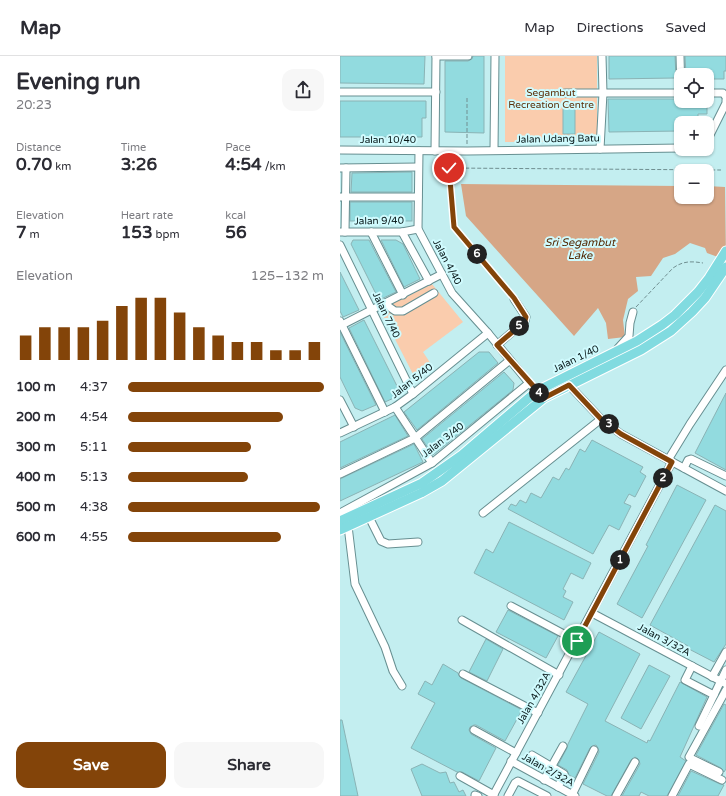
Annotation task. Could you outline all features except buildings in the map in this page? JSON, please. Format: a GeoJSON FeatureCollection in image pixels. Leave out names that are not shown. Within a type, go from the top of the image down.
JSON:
{"type":"FeatureCollection","features":[{"type":"Feature","properties":{"kind":"main road","name":"Jalan 1/40"},"geometry":{"type":"LineString","coordinates":[[342,519],[368,517],[442,481],[544,398],[641,350],[671,331],[692,312],[713,280],[726,251]]}},
{"type":"Feature","properties":{"kind":"main road","name":"Jalan 1/40"},"geometry":{"type":"LineString","coordinates":[[342,519],[403,493],[437,474],[462,455],[537,391],[637,341],[662,325],[726,267]]}},
{"type":"Feature","properties":{"kind":"street"},"geometry":{"type":"LineString","coordinates":[[435,151],[436,56],[468,56]]}},
{"type":"Feature","properties":{"kind":"street"},"geometry":{"type":"LineString","coordinates":[[494,150],[495,56]]}},
{"type":"Feature","properties":{"kind":"street"},"geometry":{"type":"LineString","coordinates":[[600,149],[603,93],[602,56]]}},
{"type":"Feature","properties":{"kind":"street"},"geometry":{"type":"LineString","coordinates":[[680,56],[680,68]]}},
{"type":"Feature","properties":{"kind":"street"},"geometry":{"type":"LineString","coordinates":[[340,92],[436,92]]}},
{"type":"Feature","properties":{"kind":"street"},"geometry":{"type":"LineString","coordinates":[[565,93],[674,93]]}},
{"type":"Feature","properties":{"kind":"street"},"geometry":{"type":"LineString","coordinates":[[714,95],[725,97],[724,112],[714,129]]}},
{"type":"Feature","properties":{"kind":"street","name":"Jalan Udang Batu"},"geometry":{"type":"LineString","coordinates":[[435,151],[674,148]]}},
{"type":"Feature","properties":{"kind":"street","name":"Jalan 10/40"},"geometry":{"type":"LineString","coordinates":[[340,150],[435,151]]}},
{"type":"Feature","properties":{"kind":"street","name":"Jalan 4/40"},"geometry":{"type":"LineString","coordinates":[[419,151],[418,229],[452,293],[544,398]]}},
{"type":"Feature","properties":{"kind":"street"},"geometry":{"type":"LineString","coordinates":[[343,232],[343,168],[418,167]]}},
{"type":"Feature","properties":{"kind":"street"},"geometry":{"type":"LineString","coordinates":[[343,197],[418,197]]}},
{"type":"Feature","properties":{"kind":"street","name":"Jalan 9/40"},"geometry":{"type":"LineString","coordinates":[[343,232],[402,232],[418,229]]}},
{"type":"Feature","properties":{"kind":"street"},"geometry":{"type":"LineString","coordinates":[[371,232],[403,295]]}},
{"type":"Feature","properties":{"kind":"street"},"geometry":{"type":"LineString","coordinates":[[402,232],[429,281]]}},
{"type":"Feature","properties":{"kind":"street","name":"Jalan 7/40"},"geometry":{"type":"LineString","coordinates":[[340,245],[413,394]]}},
{"type":"Feature","properties":{"kind":"street"},"geometry":{"type":"LineString","coordinates":[[385,412],[341,324],[385,304],[442,274]]}},
{"type":"Feature","properties":{"kind":"street"},"geometry":{"type":"LineString","coordinates":[[385,304],[395,311],[403,311],[434,293]]}},
{"type":"Feature","properties":{"kind":"street"},"geometry":{"type":"LineString","coordinates":[[497,345],[525,321],[526,317],[514,298]]}},
{"type":"Feature","properties":{"kind":"street"},"geometry":{"type":"LineString","coordinates":[[608,356],[629,336],[633,312]]}},
{"type":"Feature","properties":{"kind":"street","name":"Jalan 5/40"},"geometry":{"type":"LineString","coordinates":[[340,433],[395,407],[488,333]]}},
{"type":"Feature","properties":{"kind":"street"},"geometry":{"type":"LineString","coordinates":[[340,474],[415,438],[510,360]]}},
{"type":"Feature","properties":{"kind":"street","name":"Jalan 4/32A"},"geometry":{"type":"LineString","coordinates":[[494,795],[592,613],[690,424],[726,370]]}},
{"type":"Feature","properties":{"kind":"street"},"geometry":{"type":"LineString","coordinates":[[563,377],[601,419],[621,434],[726,491]]}},
{"type":"Feature","properties":{"kind":"street","name":"Jalan 3/40"},"geometry":{"type":"LineString","coordinates":[[342,519],[432,463],[529,382]]}},
{"type":"Feature","properties":{"kind":"street"},"geometry":{"type":"LineString","coordinates":[[340,400],[354,427]]}},
{"type":"Feature","properties":{"kind":"street"},"geometry":{"type":"LineString","coordinates":[[395,407],[432,463]]}},
{"type":"Feature","properties":{"kind":"street"},"geometry":{"type":"LineString","coordinates":[[483,513],[601,419]]}},
{"type":"Feature","properties":{"kind":"street"},"geometry":{"type":"LineString","coordinates":[[684,468],[688,460],[691,459],[726,476]]}},
{"type":"Feature","properties":{"kind":"street"},"geometry":{"type":"LineString","coordinates":[[368,517],[381,541],[384,543],[418,542]]}},
{"type":"Feature","properties":{"kind":"street"},"geometry":{"type":"LineString","coordinates":[[342,519],[355,584],[385,648],[393,671],[402,686]]}},
{"type":"Feature","properties":{"kind":"street"},"geometry":{"type":"LineString","coordinates":[[511,606],[577,641]]}},
{"type":"Feature","properties":{"kind":"street","name":"Jalan 3/32A"},"geometry":{"type":"LineString","coordinates":[[592,613],[724,683]]}},
{"type":"Feature","properties":{"kind":"street"},"geometry":{"type":"LineString","coordinates":[[462,620],[559,675]]}},
{"type":"Feature","properties":{"kind":"street"},"geometry":{"type":"LineString","coordinates":[[712,677],[726,652]]}},
{"type":"Feature","properties":{"kind":"street"},"geometry":{"type":"LineString","coordinates":[[692,666],[685,680],[714,695]]}},
{"type":"Feature","properties":{"kind":"street"},"geometry":{"type":"LineString","coordinates":[[699,726],[714,695],[724,683],[726,671]]}},
{"type":"Feature","properties":{"kind":"street"},"geometry":{"type":"LineString","coordinates":[[463,674],[538,713]]}},
{"type":"Feature","properties":{"kind":"street"},"geometry":{"type":"LineString","coordinates":[[719,772],[689,757],[725,696]]}},
{"type":"Feature","properties":{"kind":"street"},"geometry":{"type":"LineString","coordinates":[[474,730],[516,753]]}},
{"type":"Feature","properties":{"kind":"street"},"geometry":{"type":"LineString","coordinates":[[544,780],[563,746]]}},
{"type":"Feature","properties":{"kind":"street"},"geometry":{"type":"LineString","coordinates":[[573,795],[594,750]]}},
{"type":"Feature","properties":{"kind":"street"},"geometry":{"type":"LineString","coordinates":[[532,755],[564,774],[558,787]]}},
{"type":"Feature","properties":{"kind":"street"},"geometry":{"type":"LineString","coordinates":[[533,773],[540,761]]}},
{"type":"Feature","properties":{"kind":"street","name":"Jalan 2/32A"},"geometry":{"type":"LineString","coordinates":[[511,762],[573,795]]}},
{"type":"Feature","properties":{"kind":"street"},"geometry":{"type":"LineString","coordinates":[[616,796],[636,762]]}},
{"type":"Feature","properties":{"kind":"street"},"geometry":{"type":"LineString","coordinates":[[672,796],[689,764],[722,780]]}},
{"type":"Feature","properties":{"kind":"street"},"geometry":{"type":"LineString","coordinates":[[460,776],[494,795]]}},
{"type":"Feature","properties":{"kind":"street"},"geometry":{"type":"LineString","coordinates":[[508,796],[515,783],[518,781],[547,796]]}},
{"type":"Feature","properties":{"kind":"path"},"geometry":{"type":"LineString","coordinates":[[467,151],[468,97]]}},
{"type":"Feature","properties":{"kind":"path"},"geometry":{"type":"LineString","coordinates":[[514,298],[454,227],[449,168],[721,170]]}},
{"type":"Feature","properties":{"kind":"path"},"geometry":{"type":"LineString","coordinates":[[633,312],[637,305],[673,268],[680,263],[691,261],[703,263]]}},
{"type":"Feature","properties":{"kind":"green space","name":"Segambut Recreation Centre"},"geometry":{"type":"Polygon","coordinates":[[[505,56],[597,56],[597,142],[505,142],[505,56]]]}},
{"type":"Feature","properties":{"kind":"green space"},"geometry":{"type":"Polygon","coordinates":[[[432,284],[463,322],[423,352],[431,364],[415,378],[380,310],[432,284]]]}},
{"type":"Feature","properties":{"kind":"water","name":"Sri Segambut Lake"},"geometry":{"type":"Polygon","coordinates":[[[461,184],[674,186],[674,204],[714,204],[714,186],[725,187],[726,260],[707,253],[705,248],[690,243],[675,254],[663,258],[651,276],[636,277],[638,291],[628,299],[623,320],[625,337],[608,339],[606,323],[598,308],[574,336],[466,216],[461,184]]]}},
{"type":"Feature","properties":{"kind":"route"},"geometry":{"type":"LineString","coordinates":[[449,168],[454,227],[514,298],[526,317],[522,324],[497,345],[544,398],[569,385],[601,419],[621,434],[672,462],[577,641]]}}]}
